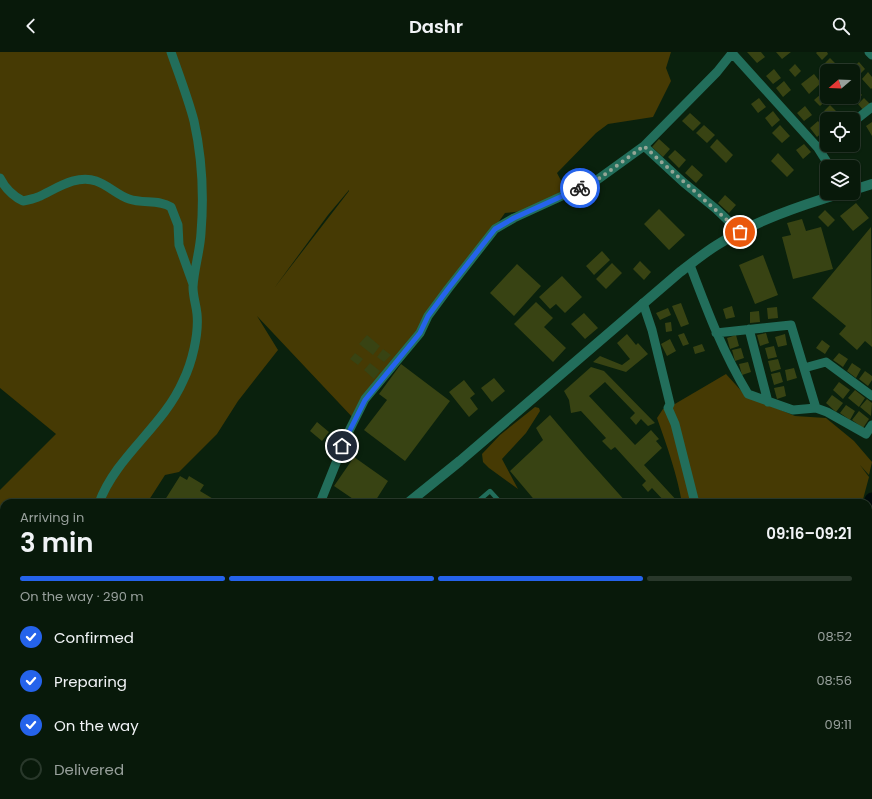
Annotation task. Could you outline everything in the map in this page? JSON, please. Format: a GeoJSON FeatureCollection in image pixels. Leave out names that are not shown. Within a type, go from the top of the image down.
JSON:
{"type":"FeatureCollection","features":[{"type":"Feature","properties":{"kind":"street"},"geometry":{"type":"LineString","coordinates":[[101,499],[110,481],[130,453],[166,410],[183,381],[196,340],[197,314],[193,297],[193,285],[201,234],[202,190],[197,138],[193,119],[171,52]]}},
{"type":"Feature","properties":{"kind":"street"},"geometry":{"type":"LineString","coordinates":[[322,499],[348,433],[365,400],[420,333],[428,316],[495,229],[514,218],[597,180],[644,146],[717,72],[732,52],[818,148],[826,160]]}},
{"type":"Feature","properties":{"kind":"street"},"geometry":{"type":"LineString","coordinates":[[869,52],[872,55]]}},
{"type":"Feature","properties":{"kind":"street"},"geometry":{"type":"LineString","coordinates":[[860,116],[872,107]]}},
{"type":"Feature","properties":{"kind":"street"},"geometry":{"type":"LineString","coordinates":[[644,146],[682,182],[716,209],[740,232]]}},
{"type":"Feature","properties":{"kind":"street"},"geometry":{"type":"LineString","coordinates":[[0,178],[4,185],[16,198],[23,201],[38,197],[55,188],[84,179],[97,181],[129,199],[142,202],[165,203],[171,207],[178,225],[179,245],[193,285]]}},
{"type":"Feature","properties":{"kind":"street"},"geometry":{"type":"LineString","coordinates":[[860,188],[872,184]]}},
{"type":"Feature","properties":{"kind":"street"},"geometry":{"type":"LineString","coordinates":[[413,499],[460,461],[680,272],[717,245],[740,232],[784,212],[820,200]]}},
{"type":"Feature","properties":{"kind":"street"},"geometry":{"type":"LineString","coordinates":[[690,265],[716,333],[738,378],[748,394],[793,410],[816,408],[827,412],[866,434],[872,425]]}},
{"type":"Feature","properties":{"kind":"street"},"geometry":{"type":"LineString","coordinates":[[643,303],[652,330],[670,404],[668,408],[675,424],[694,499]]}},
{"type":"Feature","properties":{"kind":"street"},"geometry":{"type":"LineString","coordinates":[[716,333],[791,325],[816,408]]}},
{"type":"Feature","properties":{"kind":"street"},"geometry":{"type":"LineString","coordinates":[[749,329],[768,402]]}},
{"type":"Feature","properties":{"kind":"street"},"geometry":{"type":"LineString","coordinates":[[804,368],[826,362],[872,396]]}},
{"type":"Feature","properties":{"kind":"lane"},"geometry":{"type":"LineString","coordinates":[[481,499],[490,491],[497,499]]}},
{"type":"Feature","properties":{"kind":"shaded area"},"geometry":{"type":"Polygon","coordinates":[[[0,52],[671,52],[666,68],[671,81],[653,117],[608,124],[596,133],[557,173],[566,190],[523,211],[505,213],[355,420],[257,316],[278,350],[238,401],[217,434],[179,472],[165,475],[150,499],[0,499],[0,490],[56,434],[0,388],[0,52]],[[349,190],[328,215],[275,287],[349,191],[349,190]]]}},
{"type":"Feature","properties":{"kind":"shaded area"},"geometry":{"type":"Polygon","coordinates":[[[726,374],[745,395],[795,416],[826,418],[854,441],[872,462],[869,475],[860,465],[869,477],[863,499],[681,499],[675,471],[657,418],[663,409],[668,408],[726,374]]]}},
{"type":"Feature","properties":{"kind":"shaded area"},"geometry":{"type":"Polygon","coordinates":[[[535,407],[539,408],[540,411],[526,433],[502,459],[518,489],[489,468],[483,462],[482,454],[500,435],[535,407]]]}},
{"type":"Feature","properties":{"kind":"building"},"geometry":{"type":"Polygon","coordinates":[[[747,52],[761,52],[765,57],[757,63],[747,52]]]}},
{"type":"Feature","properties":{"kind":"building"},"geometry":{"type":"Polygon","coordinates":[[[776,52],[791,52],[782,59],[776,52]]]}},
{"type":"Feature","properties":{"kind":"building"},"geometry":{"type":"Polygon","coordinates":[[[827,52],[828,54],[822,60],[816,53],[827,52]]]}},
{"type":"Feature","properties":{"kind":"building"},"geometry":{"type":"Polygon","coordinates":[[[830,58],[836,64],[824,64],[830,58]]]}},
{"type":"Feature","properties":{"kind":"building"},"geometry":{"type":"Polygon","coordinates":[[[859,62],[865,69],[860,74],[860,64],[857,64],[859,62]]]}},
{"type":"Feature","properties":{"kind":"building"},"geometry":{"type":"Polygon","coordinates":[[[795,64],[801,71],[795,77],[789,70],[795,64]]]}},
{"type":"Feature","properties":{"kind":"building"},"geometry":{"type":"Polygon","coordinates":[[[774,69],[781,78],[773,84],[766,76],[774,69]]]}},
{"type":"Feature","properties":{"kind":"building"},"geometry":{"type":"Polygon","coordinates":[[[868,72],[872,77],[871,89],[862,79],[868,72]]]}},
{"type":"Feature","properties":{"kind":"building"},"geometry":{"type":"Polygon","coordinates":[[[814,74],[820,82],[820,84],[809,94],[801,84],[814,74]]]}},
{"type":"Feature","properties":{"kind":"building"},"geometry":{"type":"Polygon","coordinates":[[[784,81],[791,90],[783,97],[776,88],[784,81]]]}},
{"type":"Feature","properties":{"kind":"building"},"geometry":{"type":"Polygon","coordinates":[[[820,95],[820,104],[822,104],[820,106],[814,100],[820,95]]]}},
{"type":"Feature","properties":{"kind":"building"},"geometry":{"type":"Polygon","coordinates":[[[759,98],[766,107],[758,113],[751,104],[759,98]]]}},
{"type":"Feature","properties":{"kind":"building"},"geometry":{"type":"Polygon","coordinates":[[[864,98],[871,105],[864,111],[858,104],[860,104],[864,98]]]}},
{"type":"Feature","properties":{"kind":"building"},"geometry":{"type":"Polygon","coordinates":[[[830,105],[837,112],[825,112],[824,111],[830,105]]]}},
{"type":"Feature","properties":{"kind":"building"},"geometry":{"type":"Polygon","coordinates":[[[805,106],[812,115],[804,121],[797,113],[805,106]]]}},
{"type":"Feature","properties":{"kind":"building"},"geometry":{"type":"Polygon","coordinates":[[[773,111],[780,120],[772,127],[765,118],[773,111]]]}},
{"type":"Feature","properties":{"kind":"building"},"geometry":{"type":"Polygon","coordinates":[[[690,113],[701,123],[693,131],[682,121],[690,113]]]}},
{"type":"Feature","properties":{"kind":"building"},"geometry":{"type":"Polygon","coordinates":[[[818,121],[820,124],[820,134],[817,137],[810,128],[818,121]]]}},
{"type":"Feature","properties":{"kind":"building"},"geometry":{"type":"Polygon","coordinates":[[[872,122],[872,136],[866,126],[872,122]]]}},
{"type":"Feature","properties":{"kind":"building"},"geometry":{"type":"Polygon","coordinates":[[[704,125],[715,135],[707,143],[696,133],[704,125]]]}},
{"type":"Feature","properties":{"kind":"building"},"geometry":{"type":"Polygon","coordinates":[[[780,125],[790,136],[782,143],[772,133],[780,125]]]}},
{"type":"Feature","properties":{"kind":"building"},"geometry":{"type":"Polygon","coordinates":[[[659,139],[670,149],[663,157],[652,147],[659,139]]]}},
{"type":"Feature","properties":{"kind":"building"},"geometry":{"type":"Polygon","coordinates":[[[717,139],[733,155],[726,163],[710,147],[717,139]]]}},
{"type":"Feature","properties":{"kind":"building"},"geometry":{"type":"Polygon","coordinates":[[[804,144],[811,152],[803,159],[796,150],[804,144]]]}},
{"type":"Feature","properties":{"kind":"building"},"geometry":{"type":"Polygon","coordinates":[[[675,150],[686,160],[679,168],[668,157],[675,150]]]}},
{"type":"Feature","properties":{"kind":"building"},"geometry":{"type":"Polygon","coordinates":[[[778,153],[794,170],[787,177],[771,161],[778,153]]]}},
{"type":"Feature","properties":{"kind":"building"},"geometry":{"type":"Polygon","coordinates":[[[692,165],[703,175],[696,183],[685,173],[692,165]]]}},
{"type":"Feature","properties":{"kind":"building"},"geometry":{"type":"Polygon","coordinates":[[[725,195],[736,205],[729,213],[718,203],[725,195]]]}},
{"type":"Feature","properties":{"kind":"building"},"geometry":{"type":"Polygon","coordinates":[[[856,203],[869,218],[853,231],[840,216],[856,203]]]}},
{"type":"Feature","properties":{"kind":"building"},"geometry":{"type":"Polygon","coordinates":[[[659,209],[685,235],[669,250],[644,224],[659,209]]]}},
{"type":"Feature","properties":{"kind":"building"},"geometry":{"type":"Polygon","coordinates":[[[825,210],[835,220],[828,227],[818,217],[825,210]]]}},
{"type":"Feature","properties":{"kind":"building"},"geometry":{"type":"Polygon","coordinates":[[[802,219],[806,231],[821,227],[833,269],[793,279],[782,237],[791,235],[787,223],[802,219]]]}},
{"type":"Feature","properties":{"kind":"building"},"geometry":{"type":"Polygon","coordinates":[[[871,227],[872,347],[865,341],[857,350],[839,334],[846,326],[812,298],[871,227]]]}},
{"type":"Feature","properties":{"kind":"building"},"geometry":{"type":"Polygon","coordinates":[[[602,251],[610,260],[594,275],[586,266],[602,251]]]}},
{"type":"Feature","properties":{"kind":"building"},"geometry":{"type":"Polygon","coordinates":[[[763,255],[778,295],[755,304],[739,265],[763,255]]]}},
{"type":"Feature","properties":{"kind":"building"},"geometry":{"type":"Polygon","coordinates":[[[640,261],[651,272],[644,280],[633,269],[640,261]]]}},
{"type":"Feature","properties":{"kind":"building"},"geometry":{"type":"Polygon","coordinates":[[[612,263],[622,273],[606,289],[596,279],[612,263]]]}},
{"type":"Feature","properties":{"kind":"building"},"geometry":{"type":"Polygon","coordinates":[[[517,264],[541,286],[514,316],[490,293],[517,264]]]}},
{"type":"Feature","properties":{"kind":"building"},"geometry":{"type":"Polygon","coordinates":[[[562,276],[582,297],[565,313],[556,304],[550,309],[539,297],[562,276]]]}},
{"type":"Feature","properties":{"kind":"building"},"geometry":{"type":"Polygon","coordinates":[[[536,302],[553,318],[544,327],[566,348],[553,362],[514,324],[536,302]]]}},
{"type":"Feature","properties":{"kind":"building"},"geometry":{"type":"Polygon","coordinates":[[[681,303],[689,324],[681,327],[672,306],[681,303]]]}},
{"type":"Feature","properties":{"kind":"building"},"geometry":{"type":"Polygon","coordinates":[[[732,306],[735,317],[726,319],[723,309],[732,306]]]}},
{"type":"Feature","properties":{"kind":"building"},"geometry":{"type":"Polygon","coordinates":[[[777,307],[778,318],[768,319],[767,308],[777,307]]]}},
{"type":"Feature","properties":{"kind":"building"},"geometry":{"type":"Polygon","coordinates":[[[668,308],[671,315],[660,320],[656,313],[668,308]]]}},
{"type":"Feature","properties":{"kind":"building"},"geometry":{"type":"Polygon","coordinates":[[[759,311],[760,322],[750,323],[750,312],[759,311]]]}},
{"type":"Feature","properties":{"kind":"building"},"geometry":{"type":"Polygon","coordinates":[[[584,313],[598,328],[585,339],[571,324],[584,313]]]}},
{"type":"Feature","properties":{"kind":"building"},"geometry":{"type":"Polygon","coordinates":[[[671,322],[672,331],[666,332],[665,323],[671,322]]]}},
{"type":"Feature","properties":{"kind":"building"},"geometry":{"type":"Polygon","coordinates":[[[684,333],[689,344],[683,346],[678,335],[684,333]]]}},
{"type":"Feature","properties":{"kind":"building"},"geometry":{"type":"Polygon","coordinates":[[[766,333],[769,343],[760,346],[757,335],[766,333]]]}},
{"type":"Feature","properties":{"kind":"building"},"geometry":{"type":"Polygon","coordinates":[[[627,334],[636,345],[638,343],[648,354],[626,372],[593,362],[600,356],[622,365],[630,359],[617,343],[627,334]]]}},
{"type":"Feature","properties":{"kind":"building"},"geometry":{"type":"Polygon","coordinates":[[[785,334],[787,345],[778,347],[775,337],[785,334]]]}},
{"type":"Feature","properties":{"kind":"building"},"geometry":{"type":"Polygon","coordinates":[[[367,335],[380,346],[373,355],[359,344],[367,335]]]}},
{"type":"Feature","properties":{"kind":"building"},"geometry":{"type":"Polygon","coordinates":[[[736,335],[739,346],[730,349],[727,338],[736,335]]]}},
{"type":"Feature","properties":{"kind":"building"},"geometry":{"type":"Polygon","coordinates":[[[670,339],[676,351],[667,356],[661,344],[670,339]]]}},
{"type":"Feature","properties":{"kind":"building"},"geometry":{"type":"Polygon","coordinates":[[[822,340],[830,346],[825,354],[816,348],[822,340]]]}},
{"type":"Feature","properties":{"kind":"building"},"geometry":{"type":"Polygon","coordinates":[[[702,344],[705,351],[695,354],[693,347],[702,344]]]}},
{"type":"Feature","properties":{"kind":"building"},"geometry":{"type":"Polygon","coordinates":[[[774,346],[777,357],[768,359],[765,348],[774,346]]]}},
{"type":"Feature","properties":{"kind":"building"},"geometry":{"type":"Polygon","coordinates":[[[741,348],[744,358],[735,361],[732,350],[741,348]]]}},
{"type":"Feature","properties":{"kind":"building"},"geometry":{"type":"Polygon","coordinates":[[[383,349],[391,355],[384,362],[377,357],[383,349]]]}},
{"type":"Feature","properties":{"kind":"building"},"geometry":{"type":"Polygon","coordinates":[[[355,353],[363,359],[358,365],[350,359],[355,353]]]}},
{"type":"Feature","properties":{"kind":"building"},"geometry":{"type":"Polygon","coordinates":[[[839,353],[848,359],[843,367],[833,360],[839,353]]]}},
{"type":"Feature","properties":{"kind":"building"},"geometry":{"type":"Polygon","coordinates":[[[778,359],[781,369],[771,372],[768,361],[778,359]]]}},
{"type":"Feature","properties":{"kind":"building"},"geometry":{"type":"Polygon","coordinates":[[[748,362],[751,372],[742,375],[739,364],[748,362]]]}},
{"type":"Feature","properties":{"kind":"building"},"geometry":{"type":"Polygon","coordinates":[[[370,363],[380,371],[374,379],[364,370],[370,363]]]}},
{"type":"Feature","properties":{"kind":"building"},"geometry":{"type":"Polygon","coordinates":[[[852,363],[861,369],[856,378],[847,371],[852,363]]]}},
{"type":"Feature","properties":{"kind":"building"},"geometry":{"type":"Polygon","coordinates":[[[401,364],[450,401],[405,461],[364,430],[387,400],[379,394],[401,364]]]}},
{"type":"Feature","properties":{"kind":"building"},"geometry":{"type":"Polygon","coordinates":[[[591,367],[604,371],[655,423],[648,426],[641,419],[636,425],[630,418],[635,413],[605,382],[589,396],[635,445],[651,430],[659,439],[656,441],[662,448],[644,465],[675,499],[662,499],[652,488],[648,492],[642,485],[646,481],[615,447],[611,450],[602,441],[606,438],[581,411],[571,413],[569,400],[564,391],[591,367]]]}},
{"type":"Feature","properties":{"kind":"building"},"geometry":{"type":"Polygon","coordinates":[[[794,368],[797,378],[787,381],[785,370],[794,368]]]}},
{"type":"Feature","properties":{"kind":"building"},"geometry":{"type":"Polygon","coordinates":[[[865,371],[872,376],[872,380],[868,386],[859,379],[865,371]]]}},
{"type":"Feature","properties":{"kind":"building"},"geometry":{"type":"Polygon","coordinates":[[[780,372],[783,382],[774,385],[771,374],[780,372]]]}},
{"type":"Feature","properties":{"kind":"building"},"geometry":{"type":"Polygon","coordinates":[[[494,378],[505,391],[492,402],[481,388],[494,378]]]}},
{"type":"Feature","properties":{"kind":"building"},"geometry":{"type":"Polygon","coordinates":[[[464,380],[475,394],[470,398],[478,409],[469,417],[449,392],[464,380]]]}},
{"type":"Feature","properties":{"kind":"building"},"geometry":{"type":"Polygon","coordinates":[[[839,382],[850,390],[843,399],[833,390],[839,382]]]}},
{"type":"Feature","properties":{"kind":"building"},"geometry":{"type":"Polygon","coordinates":[[[784,386],[786,396],[777,399],[774,388],[784,386]]]}},
{"type":"Feature","properties":{"kind":"building"},"geometry":{"type":"Polygon","coordinates":[[[855,390],[865,398],[859,407],[848,398],[855,390]]]}},
{"type":"Feature","properties":{"kind":"building"},"geometry":{"type":"Polygon","coordinates":[[[832,395],[843,403],[836,412],[826,403],[832,395]]]}},
{"type":"Feature","properties":{"kind":"building"},"geometry":{"type":"Polygon","coordinates":[[[867,399],[872,403],[871,416],[860,407],[867,399]]]}},
{"type":"Feature","properties":{"kind":"building"},"geometry":{"type":"Polygon","coordinates":[[[846,405],[855,411],[850,420],[840,413],[846,405]]]}},
{"type":"Feature","properties":{"kind":"building"},"geometry":{"type":"Polygon","coordinates":[[[859,411],[869,419],[863,428],[852,420],[859,411]]]}},
{"type":"Feature","properties":{"kind":"building"},"geometry":{"type":"Polygon","coordinates":[[[550,415],[623,499],[534,499],[510,471],[543,440],[536,428],[550,415]]]}},
{"type":"Feature","properties":{"kind":"building"},"geometry":{"type":"Polygon","coordinates":[[[317,422],[329,432],[322,441],[310,431],[317,422]]]}},
{"type":"Feature","properties":{"kind":"building"},"geometry":{"type":"Polygon","coordinates":[[[354,457],[388,481],[377,499],[353,499],[334,486],[354,457]]]}},
{"type":"Feature","properties":{"kind":"building"},"geometry":{"type":"Polygon","coordinates":[[[180,476],[187,480],[189,476],[204,485],[200,491],[213,499],[166,499],[180,476]]]}},
{"type":"Feature","properties":{"kind":"way so far"},"geometry":{"type":"LineString","coordinates":[[580,188],[597,180],[644,146],[682,182],[716,209],[740,232]]}},
{"type":"Feature","properties":{"kind":"route"},"geometry":{"type":"LineString","coordinates":[[342,446],[365,400],[420,333],[428,316],[495,229],[514,218],[580,188]]}}]}
